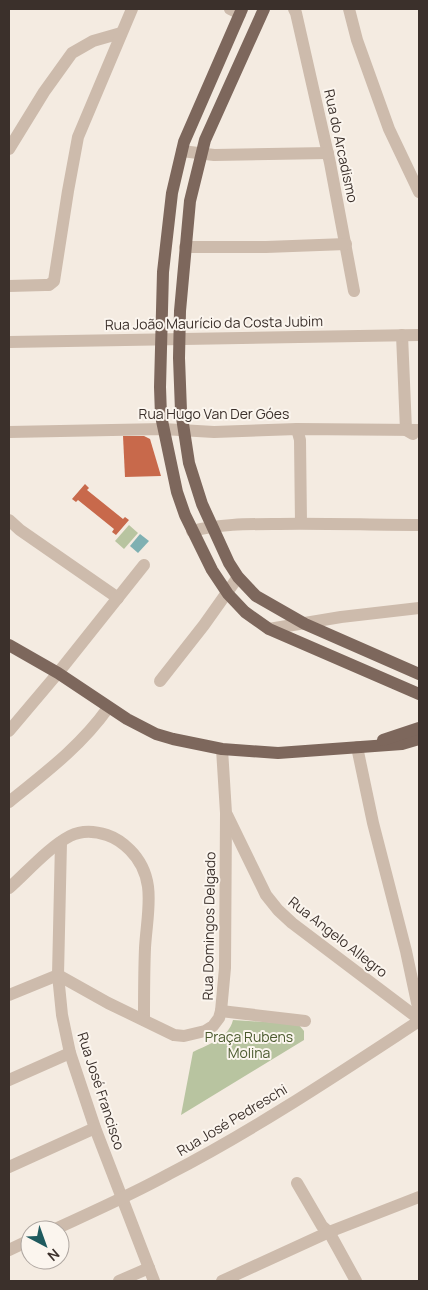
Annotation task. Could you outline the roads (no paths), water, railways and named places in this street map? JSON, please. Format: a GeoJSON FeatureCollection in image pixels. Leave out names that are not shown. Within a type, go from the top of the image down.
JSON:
{"type":"FeatureCollection","features":[{"type":"Feature","properties":{"kind":"main road"},"geometry":{"type":"LineString","coordinates":[[264,9],[209,131],[190,202],[179,339],[181,411],[189,463],[196,488],[211,526],[229,563],[238,577],[256,596],[305,624],[419,674]]}},
{"type":"Feature","properties":{"kind":"main road"},"geometry":{"type":"LineString","coordinates":[[237,10],[184,142],[169,215],[160,339],[160,411],[177,492],[192,531],[212,570],[228,594],[245,612],[269,629],[419,694]]}},
{"type":"Feature","properties":{"kind":"main road"},"geometry":{"type":"LineString","coordinates":[[9,645],[58,673],[108,708],[156,734],[173,739],[222,749],[278,753],[402,744],[419,739]]}},
{"type":"Feature","properties":{"kind":"main road"},"geometry":{"type":"LineString","coordinates":[[359,746],[419,728]]}},
{"type":"Feature","properties":{"kind":"street"},"geometry":{"type":"LineString","coordinates":[[9,286],[49,285],[54,281],[78,137],[132,9]]}},
{"type":"Feature","properties":{"kind":"street","name":"Rua do Arcadismo"},"geometry":{"type":"LineString","coordinates":[[294,9],[328,153],[354,291]]}},
{"type":"Feature","properties":{"kind":"street"},"geometry":{"type":"LineString","coordinates":[[349,9],[357,40],[389,129],[419,192]]}},
{"type":"Feature","properties":{"kind":"street"},"geometry":{"type":"LineString","coordinates":[[9,149],[44,92],[72,52],[93,41],[121,33]]}},
{"type":"Feature","properties":{"kind":"street"},"geometry":{"type":"LineString","coordinates":[[182,151],[202,154],[328,153]]}},
{"type":"Feature","properties":{"kind":"street"},"geometry":{"type":"LineString","coordinates":[[185,246],[266,247],[346,244]]}},
{"type":"Feature","properties":{"kind":"street"},"geometry":{"type":"LineString","coordinates":[[402,335],[406,430],[419,438]]}},
{"type":"Feature","properties":{"kind":"street","name":"Rua João Maurício da Costa Jubim"},"geometry":{"type":"LineString","coordinates":[[9,342],[419,335]]}},
{"type":"Feature","properties":{"kind":"street","name":"Rua Hugo Van Der Góes"},"geometry":{"type":"LineString","coordinates":[[9,432],[163,429],[214,432],[298,429],[419,430]]}},
{"type":"Feature","properties":{"kind":"street"},"geometry":{"type":"LineString","coordinates":[[298,429],[300,440],[301,523]]}},
{"type":"Feature","properties":{"kind":"street"},"geometry":{"type":"LineString","coordinates":[[9,520],[20,530],[118,598]]}},
{"type":"Feature","properties":{"kind":"street"},"geometry":{"type":"LineString","coordinates":[[192,531],[211,526],[301,523],[419,525]]}},
{"type":"Feature","properties":{"kind":"street"},"geometry":{"type":"LineString","coordinates":[[9,731],[144,565]]}},
{"type":"Feature","properties":{"kind":"street"},"geometry":{"type":"LineString","coordinates":[[160,681],[228,594],[238,577]]}},
{"type":"Feature","properties":{"kind":"street"},"geometry":{"type":"LineString","coordinates":[[269,629],[341,617],[419,608]]}},
{"type":"Feature","properties":{"kind":"street"},"geometry":{"type":"LineString","coordinates":[[9,802],[82,741],[108,708]]}},
{"type":"Feature","properties":{"kind":"street"},"geometry":{"type":"LineString","coordinates":[[359,746],[373,823],[406,951],[419,1012]]}},
{"type":"Feature","properties":{"kind":"street","name":"Rua Domingos Delgado"},"geometry":{"type":"LineString","coordinates":[[58,975],[168,1033],[184,1036],[205,1031],[220,1018],[225,968],[226,813],[222,749]]}},
{"type":"Feature","properties":{"kind":"street","name":"Rua Angelo Allegro"},"geometry":{"type":"LineString","coordinates":[[226,813],[266,894],[278,910],[292,923],[419,1020]]}},
{"type":"Feature","properties":{"kind":"street"},"geometry":{"type":"LineString","coordinates":[[9,888],[60,842],[82,832],[102,834],[124,844],[142,864],[147,877],[149,897],[145,947],[144,1020]]}},
{"type":"Feature","properties":{"kind":"street","name":"Rua José Francisco"},"geometry":{"type":"LineString","coordinates":[[60,842],[58,975],[62,1016],[70,1053],[95,1128],[123,1198],[144,1273],[154,1281]]}},
{"type":"Feature","properties":{"kind":"street"},"geometry":{"type":"LineString","coordinates":[[9,995],[58,975]]}},
{"type":"Feature","properties":{"kind":"street"},"geometry":{"type":"LineString","coordinates":[[221,1011],[305,1022]]}},
{"type":"Feature","properties":{"kind":"street","name":"Rua José Pedreschi"},"geometry":{"type":"LineString","coordinates":[[70,1222],[172,1173],[339,1073],[419,1020]]}},
{"type":"Feature","properties":{"kind":"street"},"geometry":{"type":"LineString","coordinates":[[9,1080],[70,1053]]}},
{"type":"Feature","properties":{"kind":"street"},"geometry":{"type":"LineString","coordinates":[[9,1167],[95,1128]]}},
{"type":"Feature","properties":{"kind":"street"},"geometry":{"type":"LineString","coordinates":[[297,1183],[322,1226],[329,1232],[356,1281]]}},
{"type":"Feature","properties":{"kind":"street"},"geometry":{"type":"LineString","coordinates":[[222,1281],[329,1232],[419,1197]]}},
{"type":"Feature","properties":{"kind":"street"},"geometry":{"type":"LineString","coordinates":[[119,1281],[144,1273]]}},
{"type":"Feature","properties":{"kind":"water"},"geometry":{"type":"Polygon","coordinates":[[[140,534],[149,541],[138,553],[130,546],[140,534]]]}},
{"type":"Feature","properties":{"kind":"park label","name":"Praça Rubens Molina"},"geometry":{"type":"Point","coordinates":[249,1046]}}]}
